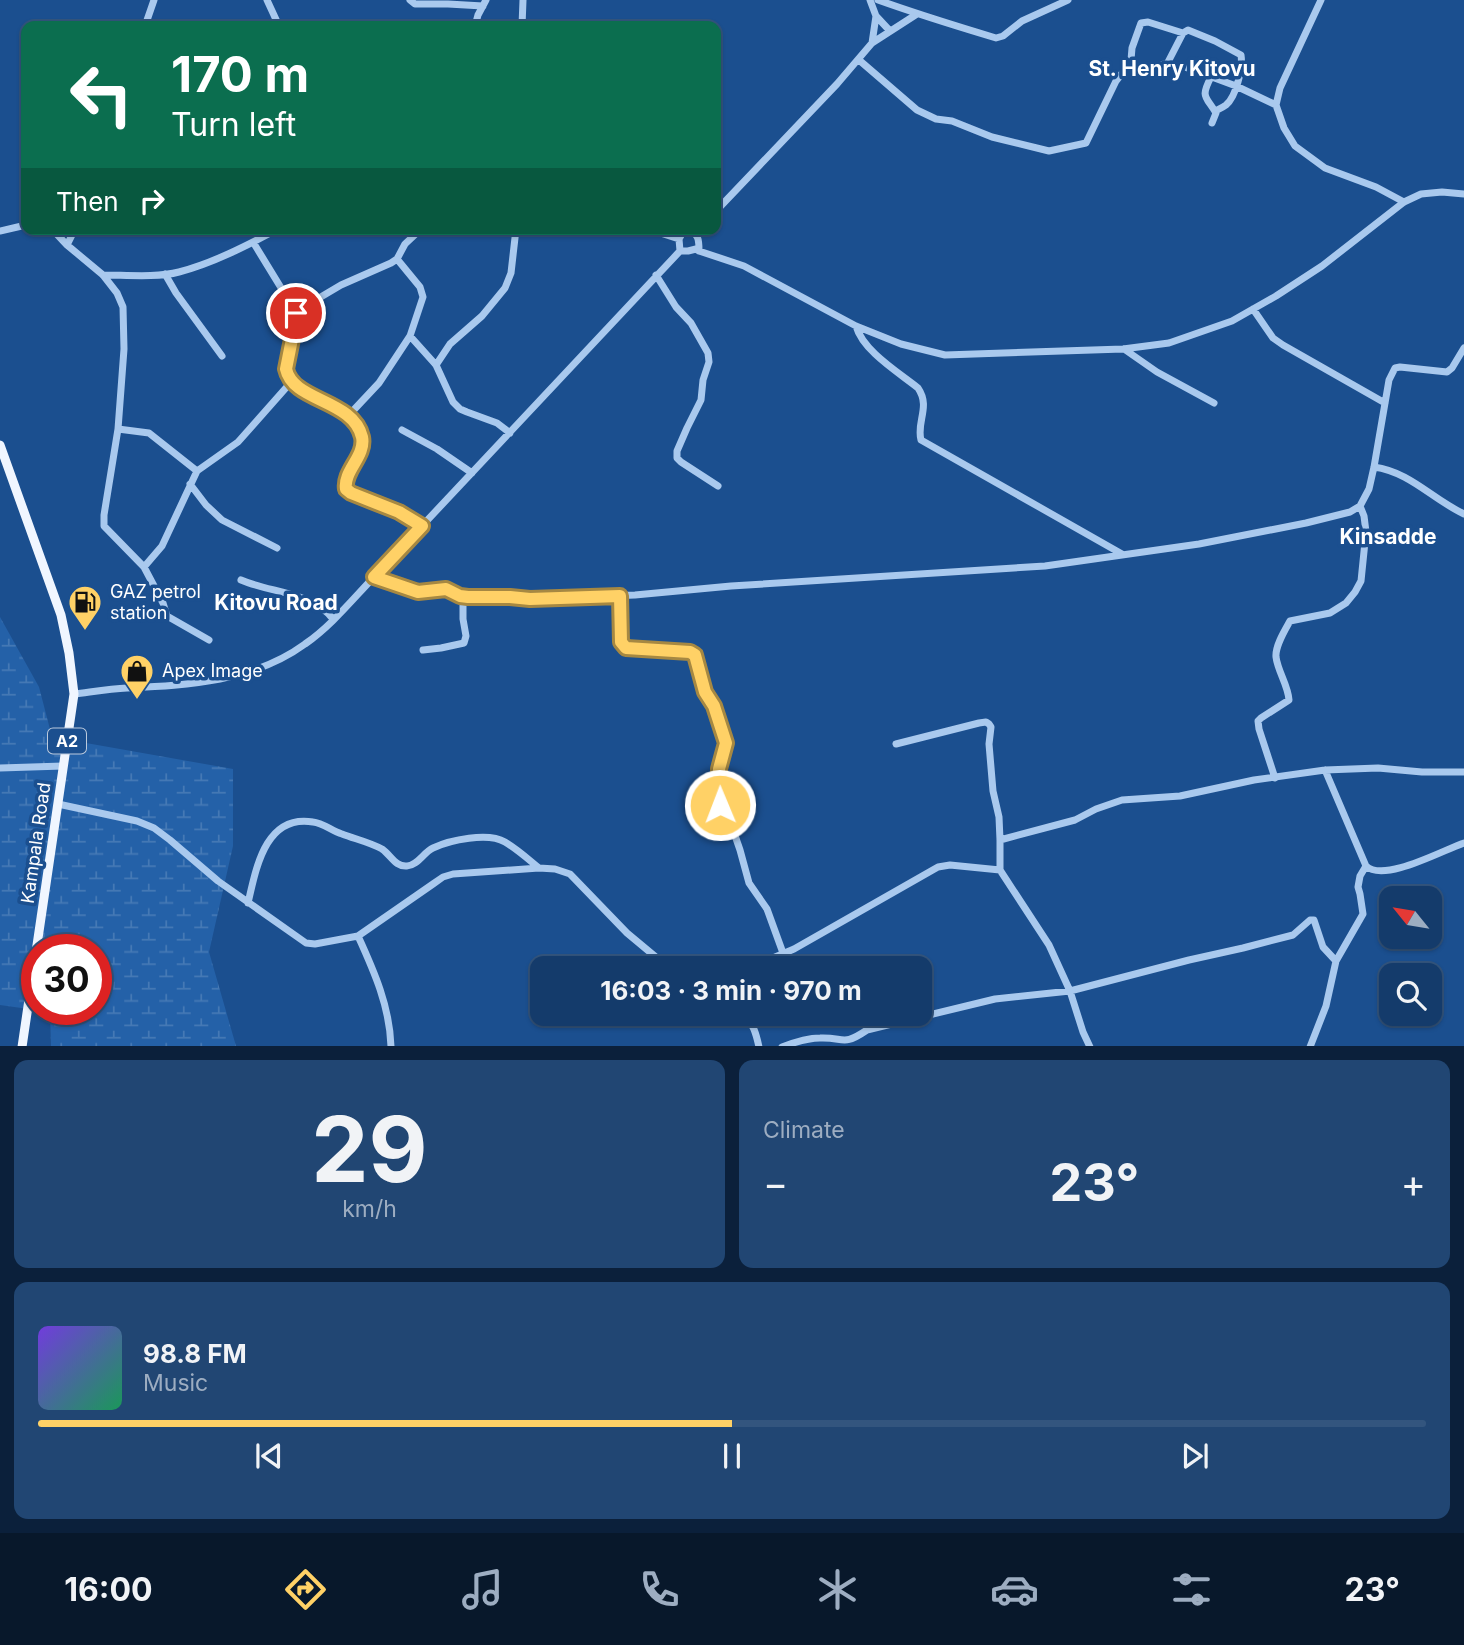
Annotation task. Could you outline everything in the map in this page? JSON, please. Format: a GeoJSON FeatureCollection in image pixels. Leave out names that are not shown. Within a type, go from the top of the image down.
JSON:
{"type":"FeatureCollection","features":[{"type":"Feature","properties":{"kind":"main road","name":"Kampala Road"},"geometry":{"type":"LineString","coordinates":[[0,444],[61,615],[74,694],[22,1046]]}},
{"type":"Feature","properties":{"kind":"street"},"geometry":{"type":"LineString","coordinates":[[147,21],[154,0]]}},
{"type":"Feature","properties":{"kind":"street"},"geometry":{"type":"LineString","coordinates":[[267,0],[277,21]]}},
{"type":"Feature","properties":{"kind":"street"},"geometry":{"type":"LineString","coordinates":[[410,0],[415,5],[485,3]]}},
{"type":"Feature","properties":{"kind":"street"},"geometry":{"type":"LineString","coordinates":[[522,21],[523,0]]}},
{"type":"Feature","properties":{"kind":"street"},"geometry":{"type":"LineString","coordinates":[[870,0],[876,16],[890,31]]}},
{"type":"Feature","properties":{"kind":"street"},"geometry":{"type":"LineString","coordinates":[[878,0],[996,38],[1003,36],[1022,21],[1068,0]]}},
{"type":"Feature","properties":{"kind":"street"},"geometry":{"type":"LineString","coordinates":[[1321,0],[1280,88],[1276,105],[1284,128],[1295,146],[1325,168],[1376,187],[1405,202]]}},
{"type":"Feature","properties":{"kind":"street"},"geometry":{"type":"LineString","coordinates":[[476,21],[485,3]]}},
{"type":"Feature","properties":{"kind":"street"},"geometry":{"type":"LineString","coordinates":[[721,206],[872,43],[917,14]]}},
{"type":"Feature","properties":{"kind":"street"},"geometry":{"type":"LineString","coordinates":[[872,43],[876,16]]}},
{"type":"Feature","properties":{"kind":"street"},"geometry":{"type":"LineString","coordinates":[[1149,65],[1127,58],[1141,23],[1148,22],[1183,33]]}},
{"type":"Feature","properties":{"kind":"street"},"geometry":{"type":"LineString","coordinates":[[1167,64],[1183,33],[1188,30],[1241,55],[1241,69],[1233,96],[1227,104],[1215,111]]}},
{"type":"Feature","properties":{"kind":"street"},"geometry":{"type":"LineString","coordinates":[[859,60],[917,110],[992,137],[1049,151],[1086,143],[1116,82],[1124,72],[1134,67],[1167,64],[1185,66],[1276,105]]}},
{"type":"Feature","properties":{"kind":"street"},"geometry":{"type":"LineString","coordinates":[[1211,77],[1205,88],[1206,99],[1216,113],[1212,123]]}},
{"type":"Feature","properties":{"kind":"street"},"geometry":{"type":"LineString","coordinates":[[74,694],[220,680],[260,669],[306,644],[374,577],[680,251],[696,249],[744,266],[856,326],[901,344],[945,355],[1124,349],[1169,343],[1232,321],[1322,266],[1405,202],[1421,194],[1464,194]]}},
{"type":"Feature","properties":{"kind":"street"},"geometry":{"type":"LineString","coordinates":[[0,231],[21,226]]}},
{"type":"Feature","properties":{"kind":"street"},"geometry":{"type":"LineString","coordinates":[[58,235],[103,275],[117,293],[123,307],[124,349],[118,429],[104,526],[144,567],[167,616],[209,640]]}},
{"type":"Feature","properties":{"kind":"street"},"geometry":{"type":"LineString","coordinates":[[68,245],[72,235]]}},
{"type":"Feature","properties":{"kind":"street"},"geometry":{"type":"LineString","coordinates":[[103,275],[178,273],[216,259],[266,235]]}},
{"type":"Feature","properties":{"kind":"street"},"geometry":{"type":"LineString","coordinates":[[294,309],[314,302],[341,285],[397,259],[405,244],[415,235]]}},
{"type":"Feature","properties":{"kind":"street"},"geometry":{"type":"LineString","coordinates":[[436,365],[450,344],[488,310],[509,281],[516,235]]}},
{"type":"Feature","properties":{"kind":"street"},"geometry":{"type":"LineString","coordinates":[[666,235],[678,239]]}},
{"type":"Feature","properties":{"kind":"street"},"geometry":{"type":"LineString","coordinates":[[680,251],[678,239],[681,235]]}},
{"type":"Feature","properties":{"kind":"street"},"geometry":{"type":"LineString","coordinates":[[698,235],[699,251]]}},
{"type":"Feature","properties":{"kind":"street"},"geometry":{"type":"LineString","coordinates":[[253,242],[294,309],[296,319],[286,369],[288,374],[292,381],[314,397],[349,415],[361,433],[363,443],[346,480],[346,489],[399,512],[422,526]]}},
{"type":"Feature","properties":{"kind":"street"},"geometry":{"type":"LineString","coordinates":[[349,415],[379,383],[410,336],[423,297],[420,287],[397,259]]}},
{"type":"Feature","properties":{"kind":"street"},"geometry":{"type":"LineString","coordinates":[[165,274],[222,355]]}},
{"type":"Feature","properties":{"kind":"street"},"geometry":{"type":"LineString","coordinates":[[656,275],[676,307],[691,323],[708,353],[709,362],[703,380],[701,400],[677,451],[677,458],[718,485]]}},
{"type":"Feature","properties":{"kind":"street"},"geometry":{"type":"LineString","coordinates":[[1253,309],[1273,338],[1385,404]]}},
{"type":"Feature","properties":{"kind":"street"},"geometry":{"type":"LineString","coordinates":[[856,326],[867,346],[922,394],[925,402],[919,433],[921,440],[1123,555]]}},
{"type":"Feature","properties":{"kind":"street"},"geometry":{"type":"LineString","coordinates":[[410,336],[436,365],[453,402],[460,409],[490,419],[510,433]]}},
{"type":"Feature","properties":{"kind":"street"},"geometry":{"type":"LineString","coordinates":[[374,577],[418,592],[446,589],[460,596],[530,599],[620,596],[731,586],[1045,566],[1199,544],[1306,523],[1350,512],[1360,506],[1369,489],[1389,380],[1395,368],[1447,372],[1464,348]]}},
{"type":"Feature","properties":{"kind":"street"},"geometry":{"type":"LineString","coordinates":[[1124,349],[1157,372],[1214,402]]}},
{"type":"Feature","properties":{"kind":"street"},"geometry":{"type":"LineString","coordinates":[[144,567],[162,546],[197,471],[238,442],[292,381]]}},
{"type":"Feature","properties":{"kind":"street"},"geometry":{"type":"LineString","coordinates":[[118,429],[149,433],[197,471]]}},
{"type":"Feature","properties":{"kind":"street"},"geometry":{"type":"LineString","coordinates":[[402,430],[437,449],[472,473]]}},
{"type":"Feature","properties":{"kind":"street"},"geometry":{"type":"LineString","coordinates":[[1374,467],[1389,469],[1402,475],[1464,514]]}},
{"type":"Feature","properties":{"kind":"street"},"geometry":{"type":"LineString","coordinates":[[190,484],[222,520],[277,548]]}},
{"type":"Feature","properties":{"kind":"street"},"geometry":{"type":"LineString","coordinates":[[1275,778],[1258,721],[1289,700],[1277,661],[1277,649],[1290,621],[1330,614],[1346,603],[1355,592],[1361,581],[1366,532],[1360,506]]}},
{"type":"Feature","properties":{"kind":"street"},"geometry":{"type":"LineString","coordinates":[[241,580],[261,588],[294,595],[327,611],[333,619]]}},
{"type":"Feature","properties":{"kind":"street"},"geometry":{"type":"LineString","coordinates":[[423,650],[464,643],[466,636],[463,601],[460,596]]}},
{"type":"Feature","properties":{"kind":"street"},"geometry":{"type":"LineString","coordinates":[[620,596],[623,646],[690,652],[695,655],[705,692],[714,706],[726,743],[719,769],[720,805],[731,824],[749,883],[766,909],[783,953]]}},
{"type":"Feature","properties":{"kind":"street"},"geometry":{"type":"LineString","coordinates":[[896,744],[979,723],[989,724],[993,791],[999,817],[1000,870],[1049,945],[1070,991],[1090,1046]]}},
{"type":"Feature","properties":{"kind":"street"},"geometry":{"type":"LineString","coordinates":[[0,768],[63,766]]}},
{"type":"Feature","properties":{"kind":"street"},"geometry":{"type":"LineString","coordinates":[[1325,770],[1366,866],[1373,872],[1422,862],[1464,843]]}},
{"type":"Feature","properties":{"kind":"street"},"geometry":{"type":"LineString","coordinates":[[1000,840],[1074,820],[1122,800],[1180,796],[1254,780],[1325,770],[1463,770]]}},
{"type":"Feature","properties":{"kind":"street"},"geometry":{"type":"LineString","coordinates":[[58,804],[137,821],[154,828],[218,881],[306,943],[315,944],[358,936],[443,877],[539,868],[570,874],[627,933],[655,956]]}},
{"type":"Feature","properties":{"kind":"street"},"geometry":{"type":"LineString","coordinates":[[248,903],[256,869],[265,848],[271,837],[289,822],[312,821],[370,843],[385,851],[398,865],[412,865],[431,849],[457,840],[479,837],[503,841],[539,868]]}},
{"type":"Feature","properties":{"kind":"street"},"geometry":{"type":"LineString","coordinates":[[776,956],[938,867],[950,865],[1000,870]]}},
{"type":"Feature","properties":{"kind":"street"},"geometry":{"type":"LineString","coordinates":[[1310,1046],[1326,1006],[1336,961],[1363,914],[1358,887],[1366,866]]}},
{"type":"Feature","properties":{"kind":"street"},"geometry":{"type":"LineString","coordinates":[[782,1046],[805,1039],[850,1041],[867,1030],[995,999],[1070,991],[1293,935],[1310,920],[1314,920],[1323,947],[1336,961]]}},
{"type":"Feature","properties":{"kind":"street"},"geometry":{"type":"LineString","coordinates":[[358,936],[383,996],[391,1046]]}},
{"type":"Feature","properties":{"kind":"street"},"geometry":{"type":"LineString","coordinates":[[753,1026],[760,1046]]}},
{"type":"Feature","properties":{"kind":"green space"},"geometry":{"type":"Polygon","coordinates":[[[0,617],[39,687],[52,737],[233,769],[233,846],[209,952],[236,1046],[51,1046],[50,1025],[112,1025],[112,934],[21,934],[21,1008],[0,1005],[0,617]]]}},
{"type":"Feature","properties":{"kind":"place","name":"GAZ petrol station"},"geometry":{"type":"Point","coordinates":[85,632]}},
{"type":"Feature","properties":{"kind":"place","name":"Apex Image"},"geometry":{"type":"Point","coordinates":[137,701]}},
{"type":"Feature","properties":{"kind":"district","name":"St. Henry Kitovu"},"geometry":{"type":"Point","coordinates":[1172,69]}},
{"type":"Feature","properties":{"kind":"district","name":"Kinsadde"},"geometry":{"type":"Point","coordinates":[1388,537]}},
{"type":"Feature","properties":{"kind":"district","name":"Kitovu Road"},"geometry":{"type":"Point","coordinates":[276,603]}},
{"type":"Feature","properties":{"kind":"route"},"geometry":{"type":"LineString","coordinates":[[296,313],[286,369],[288,374],[292,381],[314,397],[349,415],[361,433],[363,443],[346,480],[346,489],[399,512],[422,526],[374,577],[418,592],[446,589],[468,597],[530,599],[620,596],[623,646],[690,652],[695,655],[702,684],[714,706],[726,743],[719,769],[720,805]]}}]}
